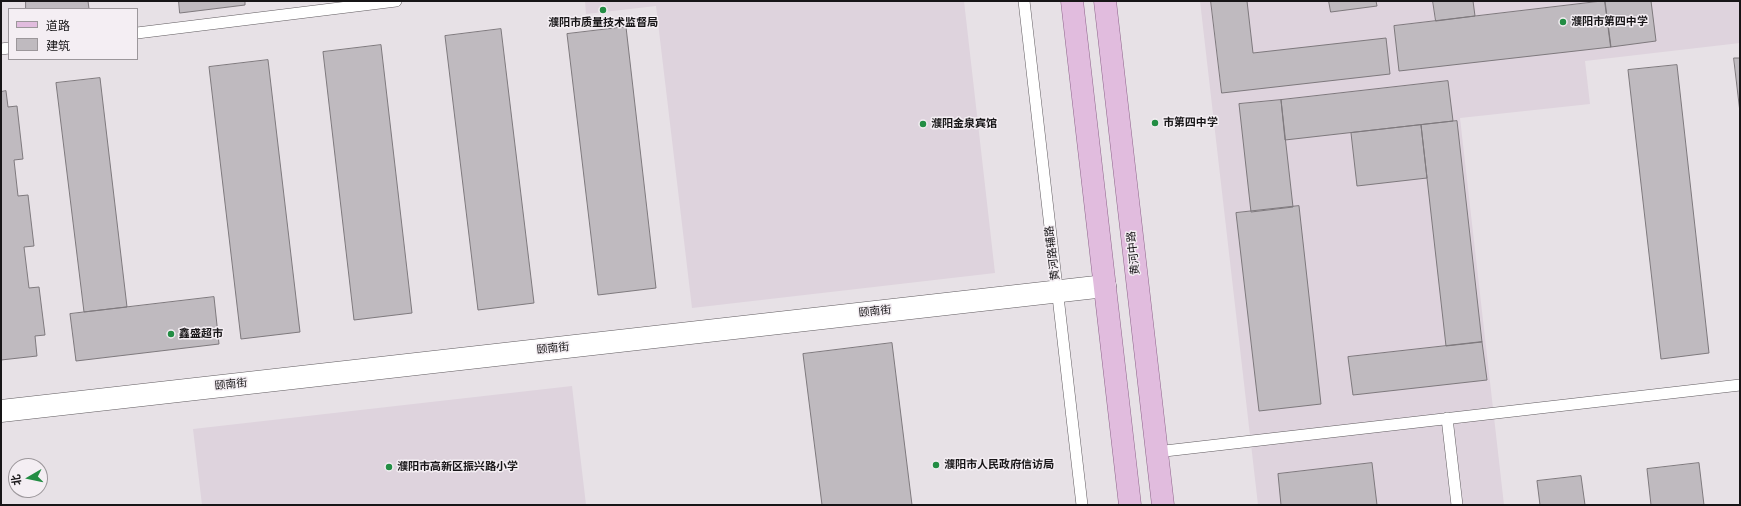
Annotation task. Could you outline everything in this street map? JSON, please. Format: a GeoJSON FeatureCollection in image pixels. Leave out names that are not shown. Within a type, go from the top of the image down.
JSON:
{"type":"FeatureCollection","features":[{"type":"Feature","properties":{"kind":"main road"},"geometry":{"type":"LineString","coordinates":[[1072,1],[1130,505]]}},
{"type":"Feature","properties":{"kind":"main road","name":"黄河中路"},"geometry":{"type":"LineString","coordinates":[[1105,1],[1163,505]]}},
{"type":"Feature","properties":{"kind":"street","name":"颐南街"},"geometry":{"type":"LineString","coordinates":[[1,411],[1105,286]]}},
{"type":"Feature","properties":{"kind":"lane"},"geometry":{"type":"LineString","coordinates":[[138,33],[396,1]]}},
{"type":"Feature","properties":{"kind":"lane","name":"黄河路辅路"},"geometry":{"type":"LineString","coordinates":[[1024,1],[1082,505]]}},
{"type":"Feature","properties":{"kind":"lane"},"geometry":{"type":"LineString","coordinates":[[1156,452],[1740,385]]}},
{"type":"Feature","properties":{"kind":"lane"},"geometry":{"type":"LineString","coordinates":[[1448,418],[1458,505]]}},
{"type":"Feature","properties":{"kind":"shaded area"},"geometry":{"type":"Polygon","coordinates":[[[585,1],[964,1],[995,273],[692,308],[656,6],[586,14],[585,1]]]}},
{"type":"Feature","properties":{"kind":"shaded area"},"geometry":{"type":"Polygon","coordinates":[[[1200,1],[1740,1],[1740,43],[1585,61],[1590,104],[1460,118],[1504,505],[1258,505],[1200,1]]]}},
{"type":"Feature","properties":{"kind":"shaded area","name":"濮阳市高新区振兴路小学"},"geometry":{"type":"Polygon","coordinates":[[[572,386],[586,505],[202,505],[193,429],[572,386]]]}},
{"type":"Feature","properties":{"kind":"building"},"geometry":{"type":"Polygon","coordinates":[[[26,1],[88,1],[89,8],[26,8],[26,1]]]}},
{"type":"Feature","properties":{"kind":"building"},"geometry":{"type":"Polygon","coordinates":[[[179,1],[245,1],[245,5],[180,13],[179,1]]]}},
{"type":"Feature","properties":{"kind":"building"},"geometry":{"type":"Polygon","coordinates":[[[1211,1],[1247,1],[1253,53],[1386,38],[1390,74],[1222,93],[1211,1]]]}},
{"type":"Feature","properties":{"kind":"building"},"geometry":{"type":"Polygon","coordinates":[[[1329,1],[1376,1],[1377,6],[1331,12],[1329,1]]]}},
{"type":"Feature","properties":{"kind":"building"},"geometry":{"type":"Polygon","coordinates":[[[1433,1],[1473,1],[1475,16],[1436,21],[1433,1]]]}},
{"type":"Feature","properties":{"kind":"building"},"geometry":{"type":"Polygon","coordinates":[[[1605,1],[1651,1],[1656,41],[1611,47],[1605,1]]]}},
{"type":"Feature","properties":{"kind":"building"},"geometry":{"type":"Polygon","coordinates":[[[1605,1],[1611,47],[1399,71],[1394,26],[1605,1]]]}},
{"type":"Feature","properties":{"kind":"building"},"geometry":{"type":"Polygon","coordinates":[[[626,27],[656,288],[598,295],[567,34],[626,27]]]}},
{"type":"Feature","properties":{"kind":"building"},"geometry":{"type":"Polygon","coordinates":[[[501,29],[534,303],[478,310],[445,36],[501,29]]]}},
{"type":"Feature","properties":{"kind":"building"},"geometry":{"type":"Polygon","coordinates":[[[381,45],[412,313],[354,320],[323,52],[381,45]]]}},
{"type":"Feature","properties":{"kind":"building"},"geometry":{"type":"Polygon","coordinates":[[[1734,58],[1740,58],[1740,112],[1734,58]]]}},
{"type":"Feature","properties":{"kind":"building"},"geometry":{"type":"Polygon","coordinates":[[[268,60],[300,332],[241,339],[209,67],[268,60]]]}},
{"type":"Feature","properties":{"kind":"building"},"geometry":{"type":"Polygon","coordinates":[[[1677,65],[1709,353],[1661,359],[1628,70],[1677,65]]]}},
{"type":"Feature","properties":{"kind":"building"},"geometry":{"type":"Polygon","coordinates":[[[100,78],[127,307],[84,312],[56,83],[100,78]]]}},
{"type":"Feature","properties":{"kind":"building"},"geometry":{"type":"Polygon","coordinates":[[[1448,81],[1453,121],[1285,140],[1281,100],[1448,81]]]}},
{"type":"Feature","properties":{"kind":"building"},"geometry":{"type":"Polygon","coordinates":[[[6,91],[8,107],[17,106],[23,159],[14,160],[18,196],[28,195],[34,246],[24,247],[29,288],[39,287],[45,335],[35,336],[37,356],[1,360],[1,92],[6,91]]]}},
{"type":"Feature","properties":{"kind":"building"},"geometry":{"type":"Polygon","coordinates":[[[1281,100],[1293,207],[1251,212],[1239,104],[1281,100]]]}},
{"type":"Feature","properties":{"kind":"building"},"geometry":{"type":"Polygon","coordinates":[[[1457,121],[1482,342],[1446,346],[1421,125],[1457,121]]]}},
{"type":"Feature","properties":{"kind":"building"},"geometry":{"type":"Polygon","coordinates":[[[1421,125],[1427,178],[1357,186],[1351,133],[1421,125]]]}},
{"type":"Feature","properties":{"kind":"building"},"geometry":{"type":"Polygon","coordinates":[[[1299,206],[1321,404],[1259,411],[1236,213],[1299,206]]]}},
{"type":"Feature","properties":{"kind":"building"},"geometry":{"type":"Polygon","coordinates":[[[214,297],[219,344],[76,361],[70,314],[214,297]]]}},
{"type":"Feature","properties":{"kind":"building"},"geometry":{"type":"Polygon","coordinates":[[[1482,342],[1487,380],[1353,395],[1348,357],[1482,342]]]}},
{"type":"Feature","properties":{"kind":"building"},"geometry":{"type":"Polygon","coordinates":[[[892,343],[912,505],[822,505],[803,354],[892,343]]]}},
{"type":"Feature","properties":{"kind":"building"},"geometry":{"type":"Polygon","coordinates":[[[1372,463],[1377,505],[1281,505],[1278,474],[1372,463]]]}},
{"type":"Feature","properties":{"kind":"building"},"geometry":{"type":"Polygon","coordinates":[[[1699,463],[1704,505],[1651,505],[1647,469],[1699,463]]]}},
{"type":"Feature","properties":{"kind":"building"},"geometry":{"type":"Polygon","coordinates":[[[1581,476],[1585,505],[1540,505],[1537,481],[1581,476]]]}},
{"type":"Feature","properties":{"kind":"place","name":"濮阳市质量技术监督局"},"geometry":{"type":"Point","coordinates":[603,10]}},
{"type":"Feature","properties":{"kind":"place","name":"濮阳市第四中学"},"geometry":{"type":"Point","coordinates":[1563,22]}},
{"type":"Feature","properties":{"kind":"place","name":"市第四中学"},"geometry":{"type":"Point","coordinates":[1155,123]}},
{"type":"Feature","properties":{"kind":"place","name":"濮阳金泉宾馆"},"geometry":{"type":"Point","coordinates":[923,124]}},
{"type":"Feature","properties":{"kind":"place","name":"鑫盛超市"},"geometry":{"type":"Point","coordinates":[171,334]}},
{"type":"Feature","properties":{"kind":"place","name":"濮阳市人民政府信访局"},"geometry":{"type":"Point","coordinates":[936,465]}},
{"type":"Feature","properties":{"kind":"place","name":"濮阳市高新区振兴路小学"},"geometry":{"type":"Point","coordinates":[389,467]}}]}
